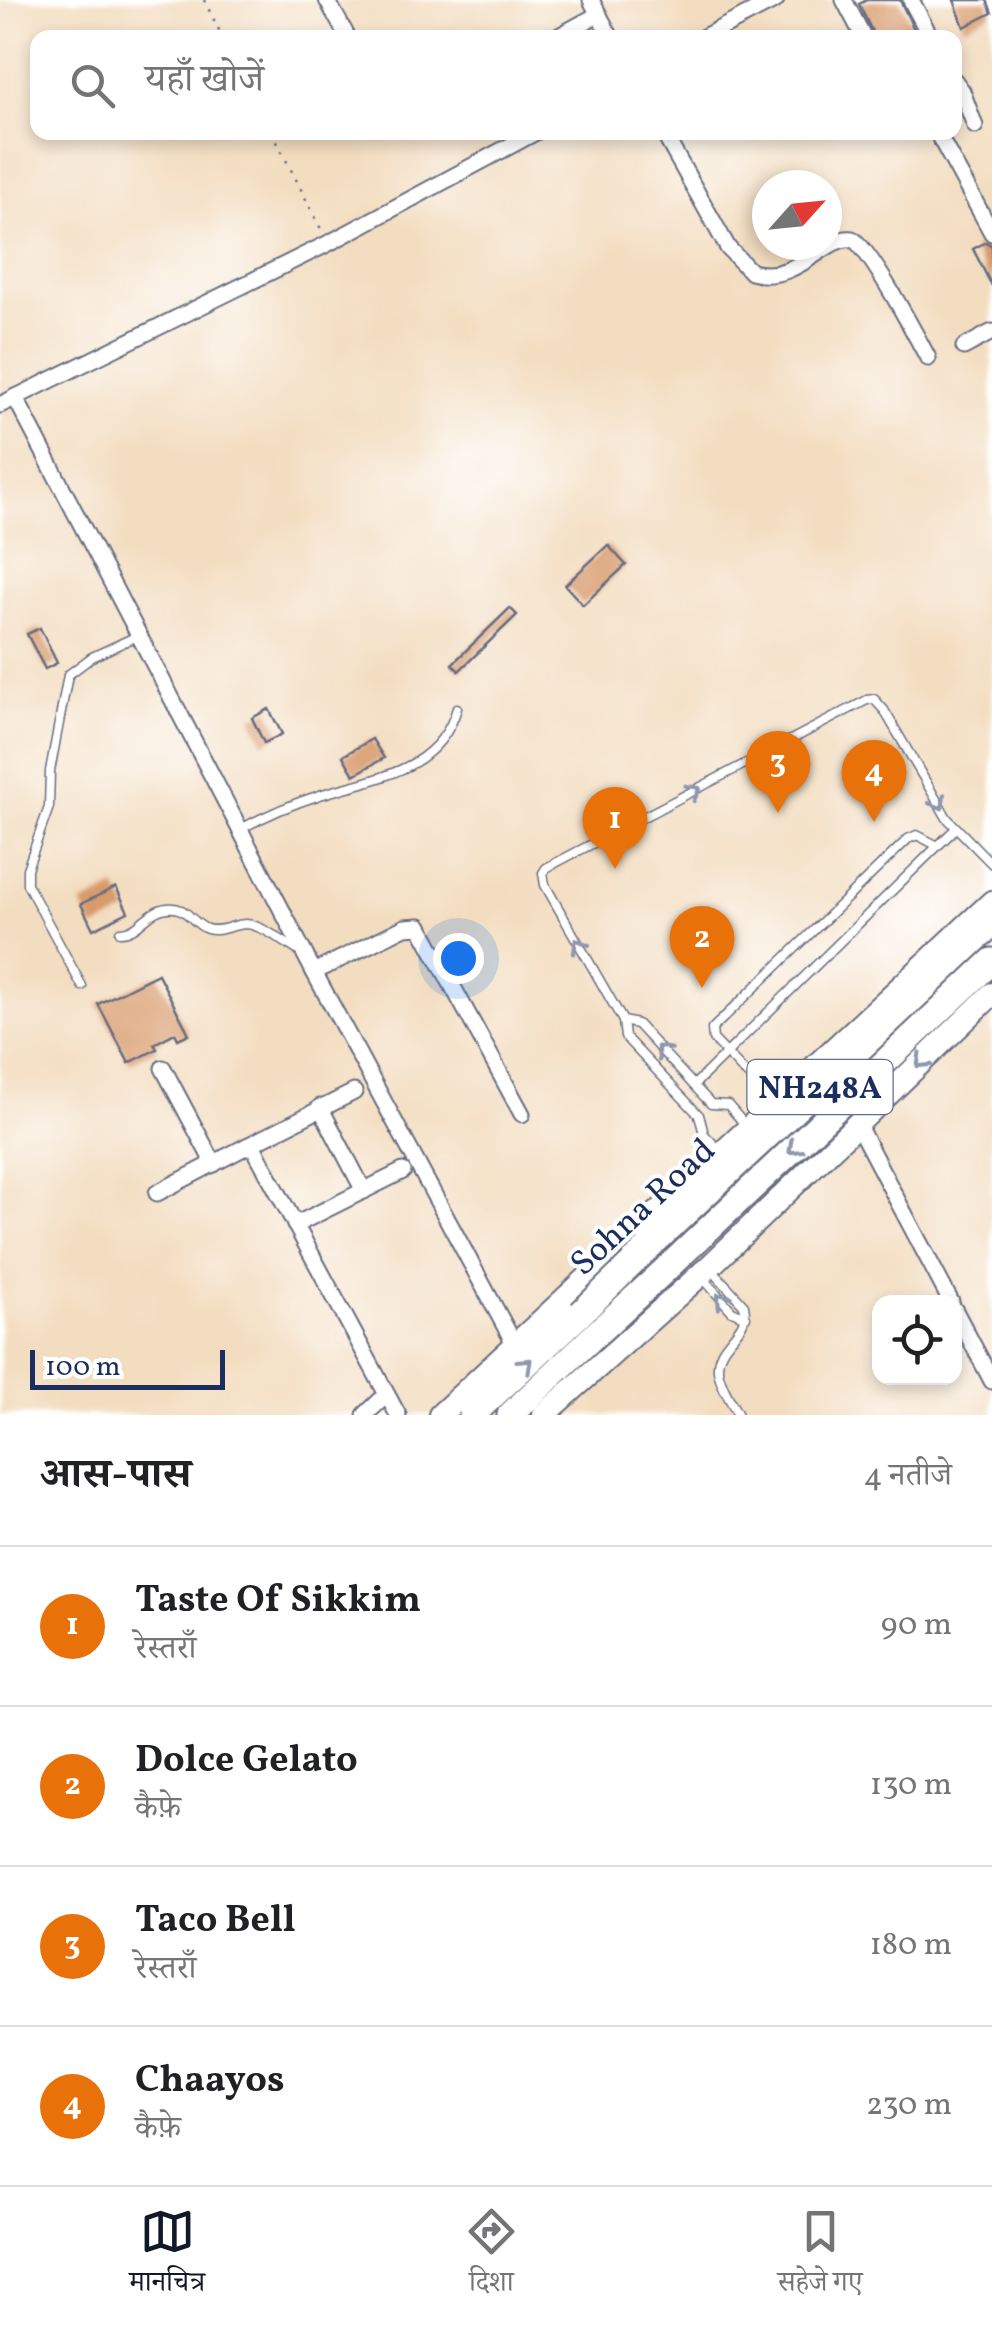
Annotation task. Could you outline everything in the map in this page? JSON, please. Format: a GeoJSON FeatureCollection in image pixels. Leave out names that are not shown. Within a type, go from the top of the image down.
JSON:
{"type":"FeatureCollection","features":[{"type":"Feature","properties":{"kind":"highway","name":"Sohna Road"},"geometry":{"type":"LineString","coordinates":[[510,1415],[589,1323],[636,1247],[992,924]]}},
{"type":"Feature","properties":{"kind":"highway","name":"Sohna Road"},"geometry":{"type":"LineString","coordinates":[[472,1415],[589,1323],[665,1270],[992,962]]}},
{"type":"Feature","properties":{"kind":"main road"},"geometry":{"type":"LineString","coordinates":[[440,1415],[581,1284],[636,1247],[722,1152],[992,902]]}},
{"type":"Feature","properties":{"kind":"main road"},"geometry":{"type":"LineString","coordinates":[[545,1415],[705,1272],[992,994]]}},
{"type":"Feature","properties":{"kind":"main road"},"geometry":{"type":"LineString","coordinates":[[636,1247],[639,1279],[669,1304]]}},
{"type":"Feature","properties":{"kind":"main road"},"geometry":{"type":"LineString","coordinates":[[581,1284],[593,1286],[605,1295],[624,1318],[628,1340]]}},
{"type":"Feature","properties":{"kind":"street"},"geometry":{"type":"LineString","coordinates":[[327,0],[344,30]]}},
{"type":"Feature","properties":{"kind":"street"},"geometry":{"type":"LineString","coordinates":[[718,30],[776,0]]}},
{"type":"Feature","properties":{"kind":"street"},"geometry":{"type":"LineString","coordinates":[[844,0],[860,30]]}},
{"type":"Feature","properties":{"kind":"street"},"geometry":{"type":"LineString","coordinates":[[912,0],[927,30]]}},
{"type":"Feature","properties":{"kind":"street"},"geometry":{"type":"LineString","coordinates":[[565,30],[595,7],[607,30]]}},
{"type":"Feature","properties":{"kind":"street"},"geometry":{"type":"LineString","coordinates":[[962,91],[975,126]]}},
{"type":"Feature","properties":{"kind":"street"},"geometry":{"type":"LineString","coordinates":[[515,1345],[314,972],[140,635],[8,401],[328,243],[521,140]]}},
{"type":"Feature","properties":{"kind":"street"},"geometry":{"type":"LineString","coordinates":[[667,140],[728,248],[751,272],[775,275],[795,268],[836,243],[856,240],[928,358]]}},
{"type":"Feature","properties":{"kind":"street"},"geometry":{"type":"LineString","coordinates":[[940,140],[992,233]]}},
{"type":"Feature","properties":{"kind":"street"},"geometry":{"type":"LineString","coordinates":[[964,348],[992,332]]}},
{"type":"Feature","properties":{"kind":"street"},"geometry":{"type":"LineString","coordinates":[[314,972],[405,927],[420,926],[522,1114]]}},
{"type":"Feature","properties":{"kind":"street"},"geometry":{"type":"LineString","coordinates":[[162,1068],[214,1164]]}},
{"type":"Feature","properties":{"kind":"street"},"geometry":{"type":"LineString","coordinates":[[157,1193],[354,1092]]}},
{"type":"Feature","properties":{"kind":"street"},"geometry":{"type":"LineString","coordinates":[[320,1107],[364,1191]]}},
{"type":"Feature","properties":{"kind":"street"},"geometry":{"type":"LineString","coordinates":[[857,1124],[947,1295]]}},
{"type":"Feature","properties":{"kind":"street"},"geometry":{"type":"LineString","coordinates":[[246,1146],[257,1152],[398,1415]]}},
{"type":"Feature","properties":{"kind":"street"},"geometry":{"type":"LineString","coordinates":[[295,1225],[403,1171]]}},
{"type":"Feature","properties":{"kind":"street"},"geometry":{"type":"LineString","coordinates":[[962,1322],[990,1371]]}},
{"type":"Feature","properties":{"kind":"street"},"geometry":{"type":"LineString","coordinates":[[365,1415],[386,1395]]}},
{"type":"Feature","properties":{"kind":"lane"},"geometry":{"type":"LineString","coordinates":[[82,986],[27,884],[26,869],[48,808],[50,770],[68,675],[92,657],[140,635]]}},
{"type":"Feature","properties":{"kind":"lane"},"geometry":{"type":"LineString","coordinates":[[722,1152],[704,1134],[699,1115],[626,1037],[623,1021],[544,885],[546,868],[867,700],[874,700],[884,710],[955,829],[992,864]]}},
{"type":"Feature","properties":{"kind":"lane"},"geometry":{"type":"LineString","coordinates":[[241,830],[278,810],[401,772],[440,742],[452,726],[457,708]]}},
{"type":"Feature","properties":{"kind":"lane"},"geometry":{"type":"LineString","coordinates":[[694,1085],[955,829]]}},
{"type":"Feature","properties":{"kind":"lane"},"geometry":{"type":"LineString","coordinates":[[775,1104],[713,1039],[712,1029],[908,839],[918,835],[936,844]]}},
{"type":"Feature","properties":{"kind":"lane"},"geometry":{"type":"LineString","coordinates":[[120,932],[133,930],[160,909],[178,908],[213,930],[250,925],[306,956]]}},
{"type":"Feature","properties":{"kind":"lane"},"geometry":{"type":"LineString","coordinates":[[623,1021],[637,1024],[711,1104],[728,1105],[749,1129]]}},
{"type":"Feature","properties":{"kind":"lane"},"geometry":{"type":"LineString","coordinates":[[699,1115],[711,1104]]}},
{"type":"Feature","properties":{"kind":"lane"},"geometry":{"type":"LineString","coordinates":[[705,1272],[744,1305],[744,1324],[724,1344],[718,1363],[722,1384],[738,1415]]}},
{"type":"Feature","properties":{"kind":"path"},"geometry":{"type":"LineString","coordinates":[[204,0],[219,30]]}},
{"type":"Feature","properties":{"kind":"path"},"geometry":{"type":"LineString","coordinates":[[276,140],[328,243]]}},
{"type":"Feature","properties":{"kind":"building"},"geometry":{"type":"Polygon","coordinates":[[[867,0],[900,0],[914,30],[871,30],[859,4],[867,0]]]}},
{"type":"Feature","properties":{"kind":"building"},"geometry":{"type":"Polygon","coordinates":[[[954,0],[987,0],[992,13],[964,27],[954,0]]]}},
{"type":"Feature","properties":{"kind":"building"},"geometry":{"type":"Polygon","coordinates":[[[986,242],[992,246],[992,286],[973,249],[986,242]]]}},
{"type":"Feature","properties":{"kind":"building"},"geometry":{"type":"Polygon","coordinates":[[[608,545],[626,565],[583,605],[565,585],[608,545]]]}},
{"type":"Feature","properties":{"kind":"building"},"geometry":{"type":"Polygon","coordinates":[[[510,608],[517,615],[459,671],[452,664],[510,608]]]}},
{"type":"Feature","properties":{"kind":"building"},"geometry":{"type":"Polygon","coordinates":[[[40,628],[57,663],[45,669],[27,634],[40,628]]]}},
{"type":"Feature","properties":{"kind":"building"},"geometry":{"type":"Polygon","coordinates":[[[269,709],[282,734],[264,743],[252,718],[269,709]]]}},
{"type":"Feature","properties":{"kind":"building"},"geometry":{"type":"Polygon","coordinates":[[[372,739],[384,758],[354,775],[343,756],[372,739]]]}},
{"type":"Feature","properties":{"kind":"building"},"geometry":{"type":"Polygon","coordinates":[[[116,887],[128,912],[93,929],[81,904],[116,887]]]}},
{"type":"Feature","properties":{"kind":"building"},"geometry":{"type":"Polygon","coordinates":[[[158,974],[189,1034],[178,1039],[175,1033],[154,1044],[157,1049],[129,1063],[98,1004],[158,974]]]}},
{"type":"Feature","properties":{"kind":"place","name":"Taco Bell"},"geometry":{"type":"Point","coordinates":[778,813]}},
{"type":"Feature","properties":{"kind":"place","name":"Chaayos"},"geometry":{"type":"Point","coordinates":[874,822]}},
{"type":"Feature","properties":{"kind":"place","name":"Taste Of Sikkim"},"geometry":{"type":"Point","coordinates":[615,869]}},
{"type":"Feature","properties":{"kind":"place","name":"Dolce Gelato"},"geometry":{"type":"Point","coordinates":[702,988]}}]}
